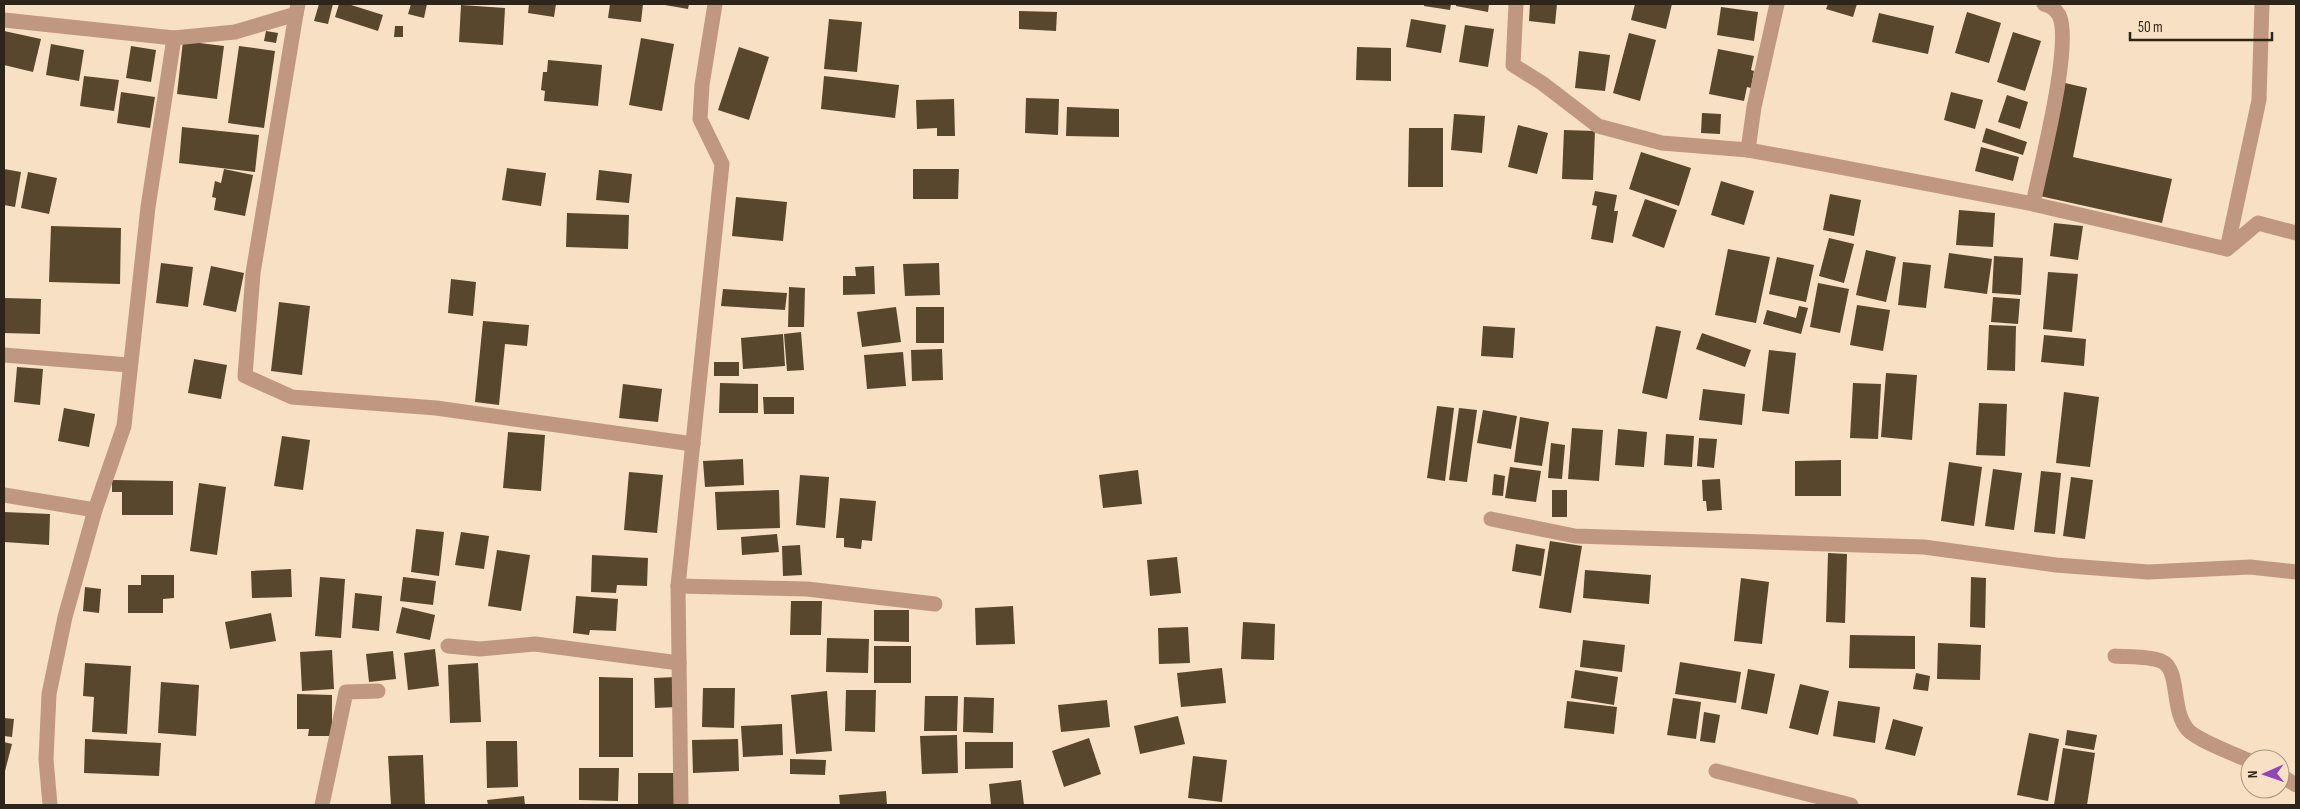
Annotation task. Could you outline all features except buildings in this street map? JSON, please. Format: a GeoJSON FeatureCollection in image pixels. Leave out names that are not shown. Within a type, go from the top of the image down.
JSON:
{"type":"FeatureCollection","features":[{"type":"Feature","properties":{"kind":"street"},"geometry":{"type":"LineString","coordinates":[[681,805],[678,586],[722,164],[700,119],[702,85],[715,4]]}},
{"type":"Feature","properties":{"kind":"street"},"geometry":{"type":"LineString","coordinates":[[1516,4],[1513,66],[1542,83],[1598,126],[1662,143],[1748,150],[2033,204],[2227,249]]}},
{"type":"Feature","properties":{"kind":"street"},"geometry":{"type":"LineString","coordinates":[[1748,150],[1754,107],[1777,4]]}},
{"type":"Feature","properties":{"kind":"street"},"geometry":{"type":"LineString","coordinates":[[2227,249],[2260,100],[2262,4]]}},
{"type":"Feature","properties":{"kind":"street"},"geometry":{"type":"LineString","coordinates":[[2033,204],[2054,103],[2063,47],[2060,16],[2052,5]]}},
{"type":"Feature","properties":{"kind":"street"},"geometry":{"type":"LineString","coordinates":[[4,20],[174,38],[235,32],[297,9],[254,273],[245,376],[292,397],[436,408],[693,444]]}},
{"type":"Feature","properties":{"kind":"street"},"geometry":{"type":"LineString","coordinates":[[50,805],[46,759],[49,694],[65,617],[95,510],[124,426],[129,365],[148,207],[174,38]]}},
{"type":"Feature","properties":{"kind":"street"},"geometry":{"type":"LineString","coordinates":[[2227,249],[2258,223],[2296,233]]}},
{"type":"Feature","properties":{"kind":"street"},"geometry":{"type":"LineString","coordinates":[[4,356],[129,365]]}},
{"type":"Feature","properties":{"kind":"street"},"geometry":{"type":"LineString","coordinates":[[4,495],[95,510]]}},
{"type":"Feature","properties":{"kind":"street"},"geometry":{"type":"LineString","coordinates":[[1491,519],[1576,536],[1924,547],[2056,565],[2148,572],[2250,567],[2296,572]]}},
{"type":"Feature","properties":{"kind":"street"},"geometry":{"type":"LineString","coordinates":[[678,586],[807,589],[934,604]]}},
{"type":"Feature","properties":{"kind":"street"},"geometry":{"type":"LineString","coordinates":[[448,646],[480,650],[535,644],[679,663]]}},
{"type":"Feature","properties":{"kind":"street"},"geometry":{"type":"LineString","coordinates":[[2115,656],[2160,661],[2168,665],[2173,673],[2176,708],[2188,730],[2240,757]]}},
{"type":"Feature","properties":{"kind":"street"},"geometry":{"type":"LineString","coordinates":[[322,805],[346,692],[378,691]]}},
{"type":"Feature","properties":{"kind":"street"},"geometry":{"type":"LineString","coordinates":[[1716,771],[1851,805]]}}]}
